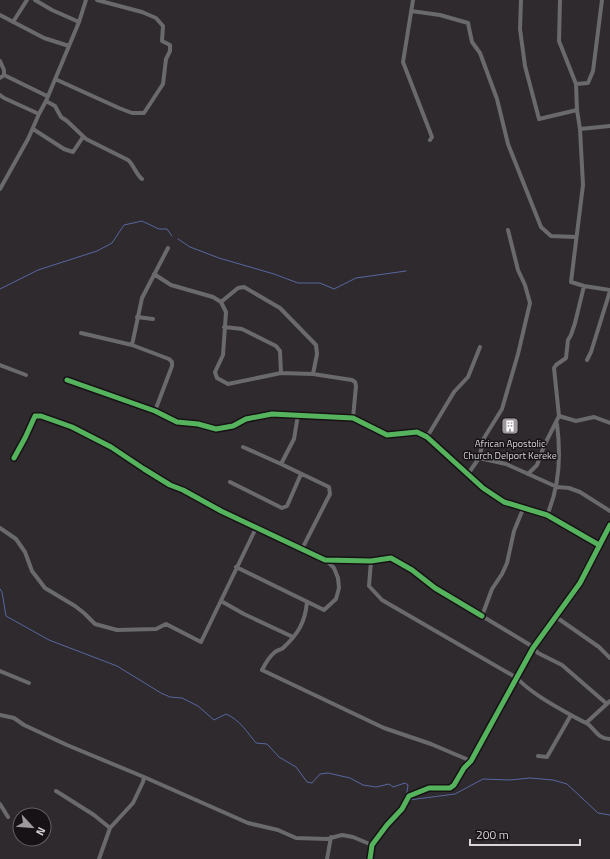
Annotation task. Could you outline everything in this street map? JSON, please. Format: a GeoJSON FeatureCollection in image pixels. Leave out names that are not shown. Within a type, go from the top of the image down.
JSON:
{"type":"FeatureCollection","features":[{"type":"Feature","properties":{"kind":"street"},"geometry":{"type":"LineString","coordinates":[[13,22],[27,0]]}},
{"type":"Feature","properties":{"kind":"street"},"geometry":{"type":"LineString","coordinates":[[35,0],[52,10],[79,22]]}},
{"type":"Feature","properties":{"kind":"street"},"geometry":{"type":"LineString","coordinates":[[0,189],[33,129],[46,101],[79,22],[86,0]]}},
{"type":"Feature","properties":{"kind":"street"},"geometry":{"type":"LineString","coordinates":[[55,79],[106,103],[132,113],[144,113],[163,84],[166,59],[170,52],[170,45],[162,41],[163,26],[156,18],[142,12],[97,0]]}},
{"type":"Feature","properties":{"kind":"street"},"geometry":{"type":"LineString","coordinates":[[413,0],[403,62],[432,137],[430,140]]}},
{"type":"Feature","properties":{"kind":"street"},"geometry":{"type":"LineString","coordinates":[[521,0],[520,29],[525,66],[539,119],[577,110]]}},
{"type":"Feature","properties":{"kind":"street"},"geometry":{"type":"LineString","coordinates":[[560,0],[559,41],[576,84],[583,185],[571,282],[584,286],[610,290],[609,301],[587,360]]}},
{"type":"Feature","properties":{"kind":"street"},"geometry":{"type":"LineString","coordinates":[[576,84],[588,82],[593,71],[602,0]]}},
{"type":"Feature","properties":{"kind":"street"},"geometry":{"type":"LineString","coordinates":[[411,11],[440,15],[468,23],[472,42],[480,54],[496,99],[508,144],[541,227],[551,236],[576,238]]}},
{"type":"Feature","properties":{"kind":"street"},"geometry":{"type":"LineString","coordinates":[[0,15],[44,38],[68,46]]}},
{"type":"Feature","properties":{"kind":"street"},"geometry":{"type":"LineString","coordinates":[[0,60],[4,70],[2,76],[47,96]]}},
{"type":"Feature","properties":{"kind":"street"},"geometry":{"type":"LineString","coordinates":[[0,95],[39,114]]}},
{"type":"Feature","properties":{"kind":"street"},"geometry":{"type":"LineString","coordinates":[[46,101],[55,106],[61,118],[67,121],[83,137],[132,163],[137,175],[142,179]]}},
{"type":"Feature","properties":{"kind":"street"},"geometry":{"type":"LineString","coordinates":[[580,129],[610,126]]}},
{"type":"Feature","properties":{"kind":"street"},"geometry":{"type":"LineString","coordinates":[[33,129],[64,149],[73,152],[83,137]]}},
{"type":"Feature","properties":{"kind":"street"},"geometry":{"type":"LineString","coordinates":[[468,474],[479,458],[484,438],[502,409],[518,354],[530,303],[518,270],[508,230]]}},
{"type":"Feature","properties":{"kind":"street"},"geometry":{"type":"LineString","coordinates":[[132,345],[142,298],[168,248]]}},
{"type":"Feature","properties":{"kind":"street"},"geometry":{"type":"LineString","coordinates":[[154,274],[171,285],[213,296],[221,302],[226,312],[223,354],[215,372],[217,378],[228,384],[281,373],[313,374],[352,380],[355,382],[353,418]]}},
{"type":"Feature","properties":{"kind":"street"},"geometry":{"type":"LineString","coordinates":[[528,474],[536,465],[559,416],[554,368],[566,358],[568,340],[575,323],[584,286]]}},
{"type":"Feature","properties":{"kind":"street"},"geometry":{"type":"LineString","coordinates":[[221,302],[238,288],[244,288],[280,308],[316,345],[313,374]]}},
{"type":"Feature","properties":{"kind":"street"},"geometry":{"type":"LineString","coordinates":[[137,318],[152,319]]}},
{"type":"Feature","properties":{"kind":"street"},"geometry":{"type":"LineString","coordinates":[[224,327],[242,329],[276,346],[280,352],[281,373]]}},
{"type":"Feature","properties":{"kind":"street"},"geometry":{"type":"LineString","coordinates":[[81,333],[132,345],[169,359],[172,362],[155,411]]}},
{"type":"Feature","properties":{"kind":"street"},"geometry":{"type":"LineString","coordinates":[[427,437],[454,392],[468,377],[480,347]]}},
{"type":"Feature","properties":{"kind":"street"},"geometry":{"type":"LineString","coordinates":[[0,365],[26,375]]}},
{"type":"Feature","properties":{"kind":"street"},"geometry":{"type":"LineString","coordinates":[[67,380],[155,411],[177,422],[198,424],[216,429],[233,426],[246,419],[272,414],[353,418],[387,435],[417,432],[427,437],[483,488],[504,502],[523,509],[547,515],[599,545]]}},
{"type":"Feature","properties":{"kind":"street"},"geometry":{"type":"LineString","coordinates":[[282,464],[294,439],[298,415]]}},
{"type":"Feature","properties":{"kind":"street"},"geometry":{"type":"LineString","coordinates":[[14,458],[35,416],[41,416],[72,427],[111,447],[144,470],[170,485],[183,490],[211,506],[256,528],[325,560],[334,568],[340,588],[336,599],[324,610],[236,567]]}},
{"type":"Feature","properties":{"kind":"street"},"geometry":{"type":"LineString","coordinates":[[559,416],[576,421],[594,417],[610,423]]}},
{"type":"Feature","properties":{"kind":"street"},"geometry":{"type":"LineString","coordinates":[[547,515],[557,487],[558,458],[560,450],[556,423]]}},
{"type":"Feature","properties":{"kind":"street"},"geometry":{"type":"LineString","coordinates":[[242,446],[329,488],[330,494],[302,549]]}},
{"type":"Feature","properties":{"kind":"street"},"geometry":{"type":"LineString","coordinates":[[479,458],[506,464],[557,487],[569,488],[580,492],[610,510]]}},
{"type":"Feature","properties":{"kind":"street"},"geometry":{"type":"LineString","coordinates":[[230,482],[282,508],[287,506],[302,474]]}},
{"type":"Feature","properties":{"kind":"street"},"geometry":{"type":"LineString","coordinates":[[482,616],[492,589],[507,563],[514,531],[523,509]]}},
{"type":"Feature","properties":{"kind":"street"},"geometry":{"type":"LineString","coordinates":[[370,859],[372,845],[402,809],[409,796],[429,788],[450,788],[454,785],[464,768],[471,761],[533,648],[580,583],[610,525]]}},
{"type":"Feature","properties":{"kind":"street"},"geometry":{"type":"LineString","coordinates":[[0,528],[16,539],[25,552],[32,571],[45,588],[84,613],[95,624],[117,630],[156,629],[166,624],[201,642],[256,528]]}},
{"type":"Feature","properties":{"kind":"street"},"geometry":{"type":"LineString","coordinates":[[325,560],[371,561],[391,558],[412,570],[435,588],[530,645],[538,653],[562,665],[608,703],[586,723]]}},
{"type":"Feature","properties":{"kind":"street"},"geometry":{"type":"LineString","coordinates":[[371,561],[369,586],[382,600],[517,678],[524,685],[586,723],[594,729],[599,737],[610,739]]}},
{"type":"Feature","properties":{"kind":"street"},"geometry":{"type":"LineString","coordinates":[[221,601],[244,614],[293,637]]}},
{"type":"Feature","properties":{"kind":"street"},"geometry":{"type":"LineString","coordinates":[[307,602],[306,616],[300,628],[282,650],[276,652],[266,662],[262,670],[384,728],[431,744],[471,761]]}},
{"type":"Feature","properties":{"kind":"street"},"geometry":{"type":"LineString","coordinates":[[556,617],[599,647],[610,658]]}},
{"type":"Feature","properties":{"kind":"street"},"geometry":{"type":"LineString","coordinates":[[0,671],[28,683]]}},
{"type":"Feature","properties":{"kind":"street"},"geometry":{"type":"LineString","coordinates":[[0,715],[14,718],[24,725],[63,743],[248,823],[278,830],[296,838],[327,839],[342,835],[353,837],[372,845]]}},
{"type":"Feature","properties":{"kind":"street"},"geometry":{"type":"LineString","coordinates":[[538,756],[547,757],[571,715]]}},
{"type":"Feature","properties":{"kind":"street"},"geometry":{"type":"LineString","coordinates":[[99,859],[110,828],[133,803],[144,777]]}},
{"type":"Feature","properties":{"kind":"street"},"geometry":{"type":"LineString","coordinates":[[56,791],[94,815],[110,828]]}},
{"type":"Feature","properties":{"kind":"street"},"geometry":{"type":"LineString","coordinates":[[0,804],[8,818]]}},
{"type":"Feature","properties":{"kind":"street"},"geometry":{"type":"LineString","coordinates":[[327,859],[331,837]]}},
{"type":"Feature","properties":{"kind":"waterway"},"geometry":{"type":"LineString","coordinates":[[0,289],[38,270],[97,251],[112,243],[124,225],[142,221],[159,229],[167,229],[172,236]]}},
{"type":"Feature","properties":{"kind":"waterway"},"geometry":{"type":"LineString","coordinates":[[178,239],[190,247],[219,258],[274,274],[298,283],[320,283],[334,289],[356,278],[406,271]]}},
{"type":"Feature","properties":{"kind":"waterway"},"geometry":{"type":"LineString","coordinates":[[0,589],[2,592],[6,616],[49,640],[117,666],[161,693],[170,697],[182,698],[198,706],[214,720],[226,714],[243,727],[256,743],[267,744],[279,757],[296,767],[307,782],[312,783],[320,774],[328,773],[350,778],[363,785],[376,787],[389,784],[393,787],[405,783],[408,785],[406,798]]}},
{"type":"Feature","properties":{"kind":"waterway"},"geometry":{"type":"LineString","coordinates":[[409,800],[455,794],[483,779],[510,780],[530,778],[553,780],[567,784],[598,813],[610,815]]}},
{"type":"Feature","properties":{"kind":"cycle path"},"geometry":{"type":"LineString","coordinates":[[67,380],[155,411],[177,422],[198,424],[216,429],[233,426],[246,419],[272,414],[353,418],[387,435],[417,432],[427,437],[483,488],[504,502],[547,515],[599,545]]}},
{"type":"Feature","properties":{"kind":"cycle path"},"geometry":{"type":"LineString","coordinates":[[14,458],[35,416],[41,416],[72,427],[111,447],[170,485],[325,560],[371,561],[391,558],[412,570],[435,588],[482,616]]}},
{"type":"Feature","properties":{"kind":"cycle path"},"geometry":{"type":"LineString","coordinates":[[370,859],[372,845],[387,825],[402,809],[409,796],[429,788],[450,788],[454,785],[464,768],[471,761],[533,648],[580,583],[610,525]]}},
{"type":"Feature","properties":{"kind":"place","name":"African Apostolic Church Delport Kereke"},"geometry":{"type":"Point","coordinates":[510,426]}}]}
